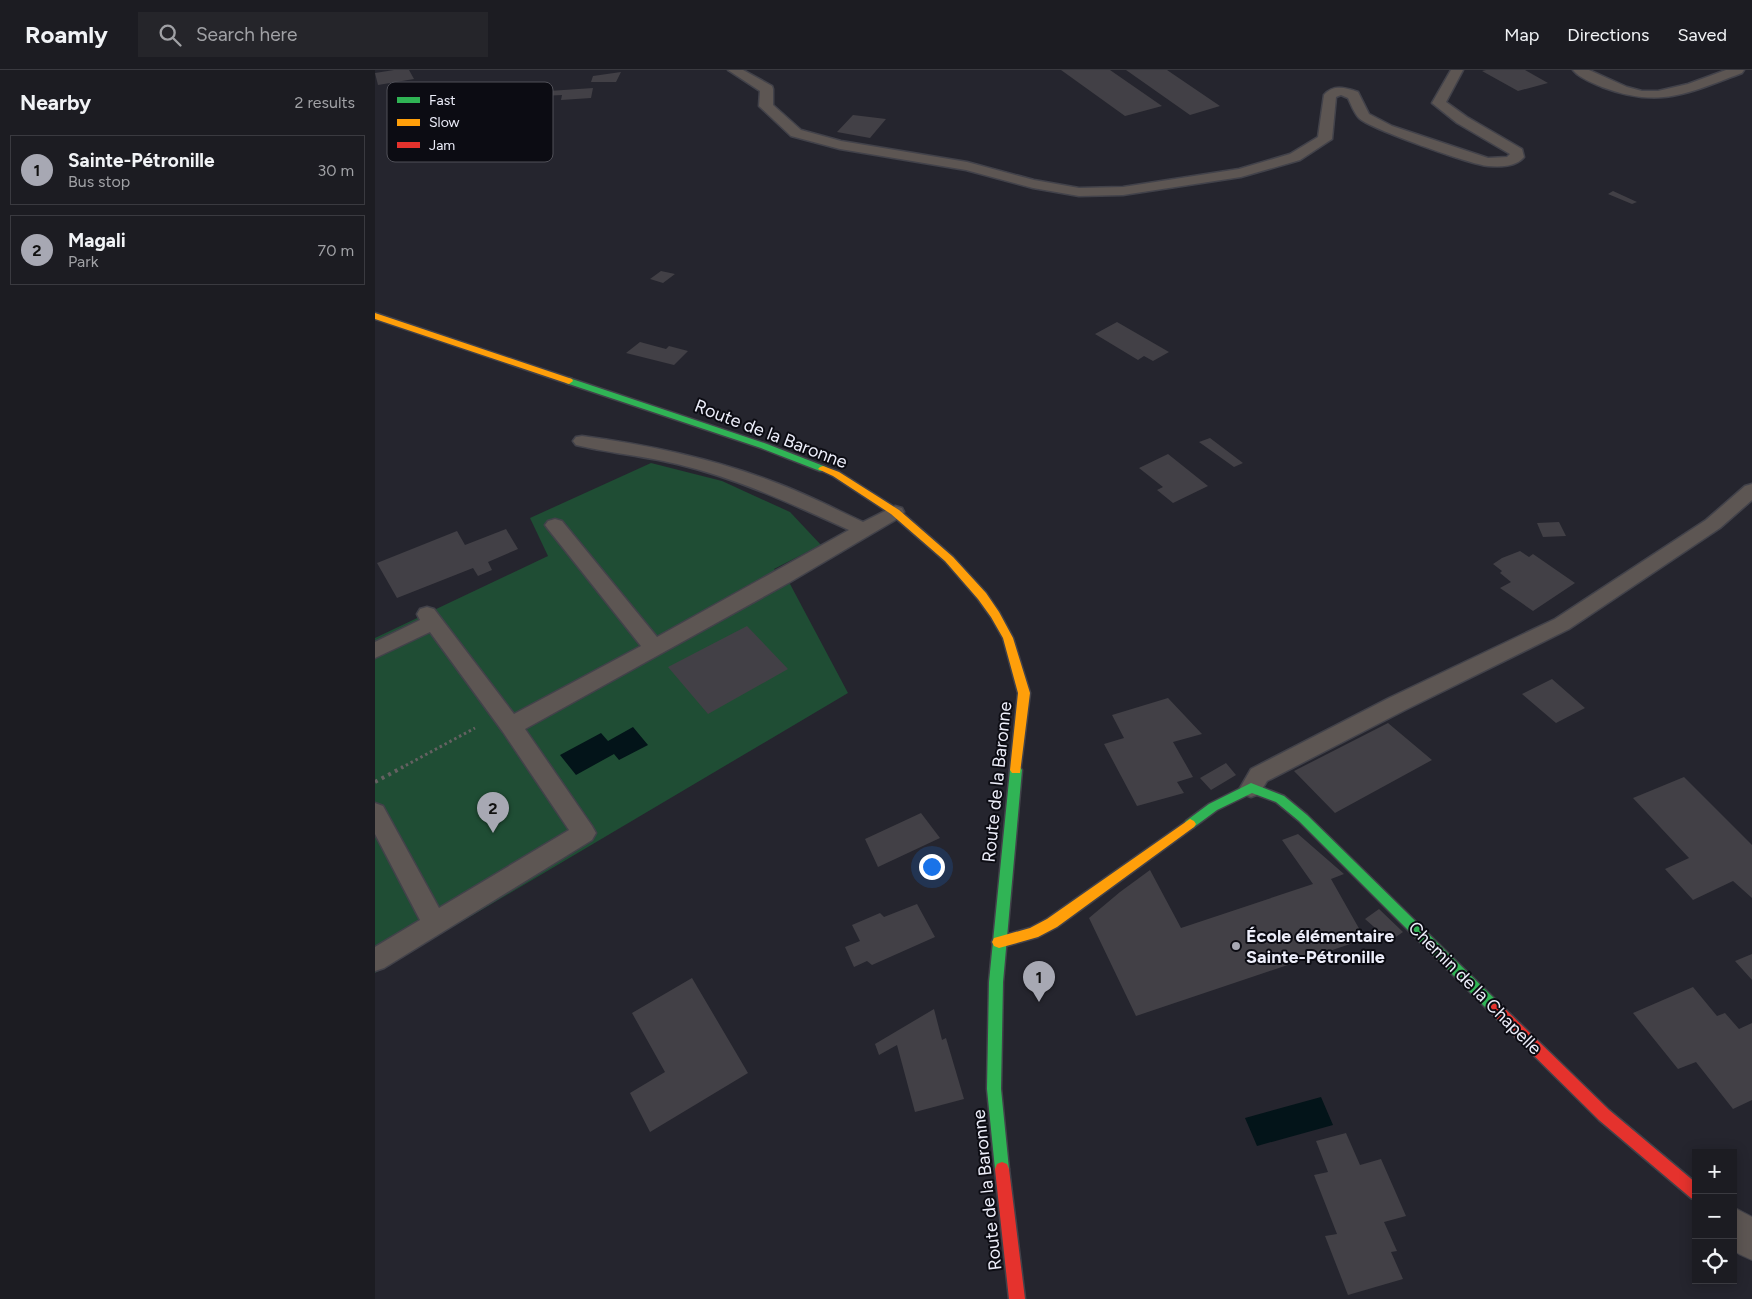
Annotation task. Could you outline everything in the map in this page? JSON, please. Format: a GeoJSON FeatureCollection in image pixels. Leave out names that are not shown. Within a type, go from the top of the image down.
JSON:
{"type":"FeatureCollection","features":[{"type":"Feature","properties":{"kind":"main road","name":"Route de la Baronne"},"geometry":{"type":"LineString","coordinates":[[375,316],[777,451],[836,474],[895,512],[949,559],[983,596],[1007,638],[1024,693],[999,942],[994,1089],[1009,1242],[1017,1299]]}},
{"type":"Feature","properties":{"kind":"main road"},"geometry":{"type":"LineString","coordinates":[[999,942],[1033,934],[1052,923],[1213,807],[1251,788]]}},
{"type":"Feature","properties":{"kind":"main road","name":"Chemin de la Chapelle"},"geometry":{"type":"LineString","coordinates":[[1251,788],[1280,799],[1303,818],[1604,1115],[1692,1190]]}},
{"type":"Feature","properties":{"kind":"street"},"geometry":{"type":"LineString","coordinates":[[1737,1229],[1752,1242]]}},
{"type":"Feature","properties":{"kind":"lane"},"geometry":{"type":"LineString","coordinates":[[735,70],[767,89],[766,106],[795,133],[840,145],[967,166],[1033,184],[1079,192],[1123,191],[1241,173],[1295,157],[1325,139],[1330,95],[1340,92],[1353,95],[1364,116],[1387,128],[1487,162],[1510,161],[1517,157],[1517,152],[1462,120],[1439,102],[1457,70]]}},
{"type":"Feature","properties":{"kind":"lane"},"geometry":{"type":"LineString","coordinates":[[1579,70],[1622,92],[1648,96],[1678,92],[1738,70]]}},
{"type":"Feature","properties":{"kind":"lane"},"geometry":{"type":"LineString","coordinates":[[582,440],[628,446],[763,484],[864,530]]}},
{"type":"Feature","properties":{"kind":"lane"},"geometry":{"type":"LineString","coordinates":[[1251,788],[1259,775],[1397,704],[1562,624],[1713,524],[1752,490]]}},
{"type":"Feature","properties":{"kind":"lane"},"geometry":{"type":"LineString","coordinates":[[507,720],[654,648],[783,577],[895,512]]}},
{"type":"Feature","properties":{"kind":"lane"},"geometry":{"type":"LineString","coordinates":[[555,525],[654,648]]}},
{"type":"Feature","properties":{"kind":"lane"},"geometry":{"type":"LineString","coordinates":[[375,651],[430,618],[507,720],[584,833],[375,960]]}},
{"type":"Feature","properties":{"kind":"lane"},"geometry":{"type":"LineString","coordinates":[[375,812],[435,924]]}},
{"type":"Feature","properties":{"kind":"path"},"geometry":{"type":"LineString","coordinates":[[375,782],[507,720]]}},
{"type":"Feature","properties":{"kind":"green space"},"geometry":{"type":"Polygon","coordinates":[[[651,463],[722,481],[790,512],[821,545],[774,569],[790,584],[848,693],[375,973],[375,638],[548,556],[530,518],[651,463]]]}},
{"type":"Feature","properties":{"kind":"shaded area"},"geometry":{"type":"Polygon","coordinates":[[[633,727],[648,745],[619,760],[614,754],[576,775],[560,755],[601,733],[608,741],[633,727]]]}},
{"type":"Feature","properties":{"kind":"shaded area"},"geometry":{"type":"Polygon","coordinates":[[[1321,1097],[1333,1125],[1257,1146],[1245,1118],[1321,1097]]]}},
{"type":"Feature","properties":{"kind":"building"},"geometry":{"type":"Polygon","coordinates":[[[409,70],[414,79],[378,85],[375,73],[409,70]]]}},
{"type":"Feature","properties":{"kind":"building"},"geometry":{"type":"Polygon","coordinates":[[[1061,70],[1110,70],[1162,106],[1125,116],[1061,70]]]}},
{"type":"Feature","properties":{"kind":"building"},"geometry":{"type":"Polygon","coordinates":[[[1126,70],[1167,70],[1220,106],[1190,115],[1126,70]]]}},
{"type":"Feature","properties":{"kind":"building"},"geometry":{"type":"Polygon","coordinates":[[[1525,70],[1548,83],[1518,91],[1482,71],[1525,70]]]}},
{"type":"Feature","properties":{"kind":"building"},"geometry":{"type":"Polygon","coordinates":[[[621,72],[616,82],[591,82],[593,76],[621,72]]]}},
{"type":"Feature","properties":{"kind":"building"},"geometry":{"type":"Polygon","coordinates":[[[593,88],[591,98],[561,100],[562,95],[553,95],[553,91],[593,88]]]}},
{"type":"Feature","properties":{"kind":"building"},"geometry":{"type":"Polygon","coordinates":[[[853,115],[886,119],[870,138],[837,132],[853,115]]]}},
{"type":"Feature","properties":{"kind":"building"},"geometry":{"type":"Polygon","coordinates":[[[1613,191],[1637,202],[1632,204],[1608,194],[1613,191]]]}},
{"type":"Feature","properties":{"kind":"building"},"geometry":{"type":"Polygon","coordinates":[[[661,271],[675,274],[663,283],[650,279],[661,271]]]}},
{"type":"Feature","properties":{"kind":"building"},"geometry":{"type":"Polygon","coordinates":[[[1117,322],[1169,352],[1153,361],[1144,356],[1138,360],[1095,334],[1117,322]]]}},
{"type":"Feature","properties":{"kind":"building"},"geometry":{"type":"Polygon","coordinates":[[[640,342],[666,349],[669,346],[688,351],[674,365],[626,353],[640,342]]]}},
{"type":"Feature","properties":{"kind":"building"},"geometry":{"type":"Polygon","coordinates":[[[1210,438],[1243,463],[1234,467],[1199,442],[1210,438]]]}},
{"type":"Feature","properties":{"kind":"building"},"geometry":{"type":"Polygon","coordinates":[[[1168,454],[1208,486],[1173,503],[1157,490],[1163,487],[1139,468],[1168,454]]]}},
{"type":"Feature","properties":{"kind":"building"},"geometry":{"type":"Polygon","coordinates":[[[1559,522],[1566,536],[1543,537],[1537,523],[1559,522]]]}},
{"type":"Feature","properties":{"kind":"building"},"geometry":{"type":"Polygon","coordinates":[[[506,529],[518,549],[488,562],[492,570],[478,576],[473,568],[397,598],[377,563],[457,531],[465,545],[506,529]]]}},
{"type":"Feature","properties":{"kind":"building"},"geometry":{"type":"Polygon","coordinates":[[[1520,551],[1529,557],[1533,554],[1575,583],[1533,611],[1500,588],[1511,582],[1493,564],[1502,558],[1520,551]]]}},
{"type":"Feature","properties":{"kind":"building"},"geometry":{"type":"Polygon","coordinates":[[[747,626],[788,669],[708,714],[668,667],[747,626]]]}},
{"type":"Feature","properties":{"kind":"building"},"geometry":{"type":"Polygon","coordinates":[[[1552,679],[1585,708],[1556,723],[1522,694],[1552,679]]]}},
{"type":"Feature","properties":{"kind":"building"},"geometry":{"type":"Polygon","coordinates":[[[1168,698],[1202,734],[1173,742],[1193,777],[1177,782],[1184,793],[1137,806],[1104,744],[1124,738],[1112,715],[1168,698]]]}},
{"type":"Feature","properties":{"kind":"building"},"geometry":{"type":"Polygon","coordinates":[[[1388,723],[1432,760],[1335,813],[1294,771],[1388,723]]]}},
{"type":"Feature","properties":{"kind":"building"},"geometry":{"type":"Polygon","coordinates":[[[1226,763],[1236,775],[1211,790],[1200,778],[1226,763]]]}},
{"type":"Feature","properties":{"kind":"building"},"geometry":{"type":"Polygon","coordinates":[[[1684,777],[1752,845],[1752,898],[1733,881],[1693,900],[1665,869],[1689,858],[1633,798],[1684,777]]]}},
{"type":"Feature","properties":{"kind":"building"},"geometry":{"type":"Polygon","coordinates":[[[921,813],[940,838],[878,867],[865,839],[921,813]]]}},
{"type":"Feature","properties":{"kind":"building","name":"École élémentaire Sainte-Pétronille"},"geometry":{"type":"Polygon","coordinates":[[[1298,834],[1344,874],[1331,879],[1365,939],[1136,1016],[1089,918],[1150,870],[1181,928],[1313,884],[1282,840],[1298,834]]]}},
{"type":"Feature","properties":{"kind":"building"},"geometry":{"type":"Polygon","coordinates":[[[917,904],[935,937],[872,965],[867,961],[854,967],[845,947],[860,941],[852,925],[880,913],[884,917],[917,904]]]}},
{"type":"Feature","properties":{"kind":"building"},"geometry":{"type":"Polygon","coordinates":[[[1379,909],[1403,932],[1390,941],[1365,919],[1379,909]]]}},
{"type":"Feature","properties":{"kind":"building"},"geometry":{"type":"Polygon","coordinates":[[[1752,954],[1752,980],[1735,961],[1752,954]]]}},
{"type":"Feature","properties":{"kind":"building"},"geometry":{"type":"Polygon","coordinates":[[[692,978],[748,1073],[650,1132],[630,1093],[665,1072],[632,1013],[692,978]]]}},
{"type":"Feature","properties":{"kind":"building"},"geometry":{"type":"Polygon","coordinates":[[[1693,987],[1717,1016],[1725,1013],[1739,1029],[1752,1023],[1752,1100],[1733,1109],[1696,1062],[1678,1069],[1633,1013],[1693,987]]]}},
{"type":"Feature","properties":{"kind":"building"},"geometry":{"type":"Polygon","coordinates":[[[934,1009],[942,1040],[946,1038],[964,1099],[915,1112],[897,1045],[879,1055],[875,1044],[934,1009]]]}},
{"type":"Feature","properties":{"kind":"building"},"geometry":{"type":"Polygon","coordinates":[[[1346,1133],[1360,1165],[1381,1159],[1406,1216],[1384,1222],[1397,1251],[1391,1252],[1403,1279],[1348,1295],[1325,1236],[1337,1234],[1314,1175],[1328,1172],[1316,1141],[1346,1133]]]}},
{"type":"Feature","properties":{"kind":"traffic: fast"},"geometry":{"type":"LineString","coordinates":[[569,381],[764,446],[823,469]]}},
{"type":"Feature","properties":{"kind":"traffic: fast"},"geometry":{"type":"LineString","coordinates":[[1002,1169],[994,1089],[996,982],[1016,770]]}},
{"type":"Feature","properties":{"kind":"traffic: fast"},"geometry":{"type":"LineString","coordinates":[[1190,824],[1213,807],[1251,788],[1280,799],[1303,818],[1496,1009]]}},
{"type":"Feature","properties":{"kind":"traffic: slow"},"geometry":{"type":"LineString","coordinates":[[375,316],[569,381]]}},
{"type":"Feature","properties":{"kind":"traffic: slow"},"geometry":{"type":"LineString","coordinates":[[823,469],[836,474],[895,512],[949,559],[982,596],[995,615],[1008,638],[1024,693],[1016,770]]}},
{"type":"Feature","properties":{"kind":"traffic: slow"},"geometry":{"type":"LineString","coordinates":[[999,942],[1033,933],[1052,923],[1190,824]]}},
{"type":"Feature","properties":{"kind":"traffic: jam"},"geometry":{"type":"LineString","coordinates":[[1496,1009],[1604,1115],[1692,1190]]}},
{"type":"Feature","properties":{"kind":"traffic: jam"},"geometry":{"type":"LineString","coordinates":[[1002,1169],[1017,1299]]}},
{"type":"Feature","properties":{"kind":"place","name":"Magali"},"geometry":{"type":"Point","coordinates":[493,833]}},
{"type":"Feature","properties":{"kind":"place","name":"École élémentaire Sainte-Pétronille"},"geometry":{"type":"Point","coordinates":[1236,946]}},
{"type":"Feature","properties":{"kind":"place","name":"Sainte-Pétronille"},"geometry":{"type":"Point","coordinates":[1039,1002]}}]}
